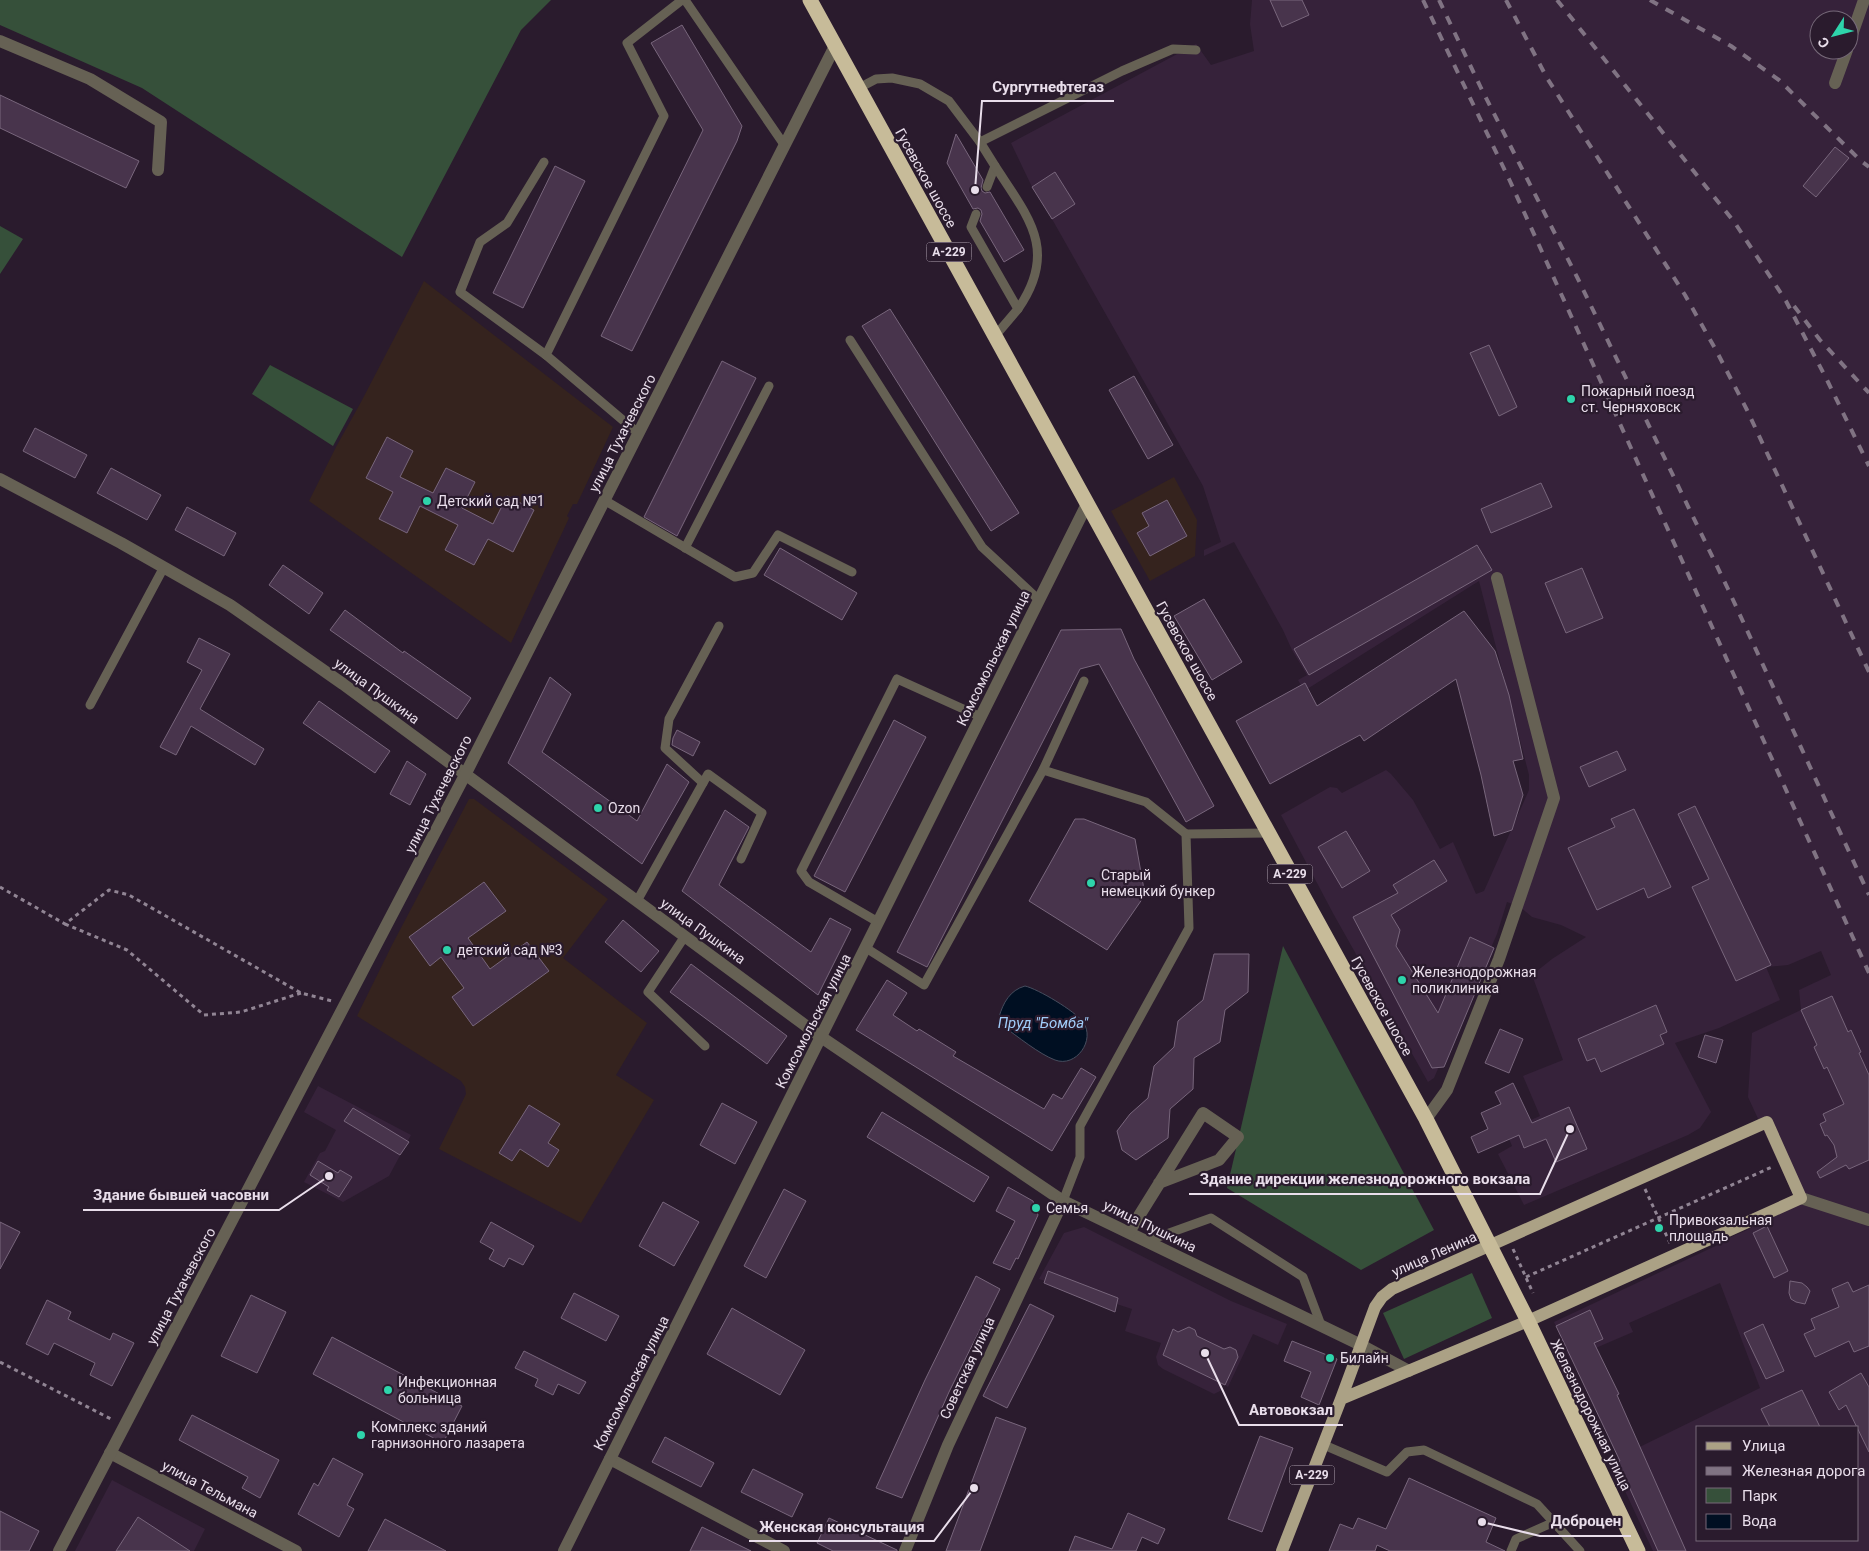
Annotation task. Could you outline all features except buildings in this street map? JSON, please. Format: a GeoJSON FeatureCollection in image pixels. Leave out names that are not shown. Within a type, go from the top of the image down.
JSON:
{"type":"FeatureCollection","features":[{"type":"Feature","properties":{"kind":"highway","name":"Гусевское шоссе"},"geometry":{"type":"LineString","coordinates":[[810,0],[1426,1119],[1528,1321]]}},
{"type":"Feature","properties":{"kind":"highway","name":"Железнодорожная улица"},"geometry":{"type":"LineString","coordinates":[[1528,1321],[1638,1551]]}},
{"type":"Feature","properties":{"kind":"main road","name":"улица Ленина"},"geometry":{"type":"LineString","coordinates":[[1282,1551],[1375,1307],[1382,1297],[1392,1289],[1767,1122],[1784,1161]]}},
{"type":"Feature","properties":{"kind":"main road"},"geometry":{"type":"LineString","coordinates":[[1341,1399],[1528,1321],[1801,1198],[1784,1161]]}},
{"type":"Feature","properties":{"kind":"street"},"geometry":{"type":"LineString","coordinates":[[1859,14],[1864,0]]}},
{"type":"Feature","properties":{"kind":"street"},"geometry":{"type":"LineString","coordinates":[[0,41],[90,79],[161,122],[158,170]]}},
{"type":"Feature","properties":{"kind":"street","name":"улица Тухачевского"},"geometry":{"type":"LineString","coordinates":[[59,1551],[465,774],[835,46]]}},
{"type":"Feature","properties":{"kind":"street"},"geometry":{"type":"LineString","coordinates":[[1835,83],[1843,60]]}},
{"type":"Feature","properties":{"kind":"street","name":"улица Пушкина"},"geometry":{"type":"LineString","coordinates":[[0,479],[164,567],[230,605],[343,684],[821,1037],[1063,1201],[1362,1345],[1409,1371]]}},
{"type":"Feature","properties":{"kind":"street","name":"Комсомольская улица"},"geometry":{"type":"LineString","coordinates":[[564,1551],[1087,504]]}},
{"type":"Feature","properties":{"kind":"street"},"geometry":{"type":"LineString","coordinates":[[1426,1119],[1447,1090],[1492,976],[1554,798],[1497,578]]}},
{"type":"Feature","properties":{"kind":"street"},"geometry":{"type":"LineString","coordinates":[[1129,1232],[1159,1183],[1203,1113],[1238,1138],[1219,1160],[1159,1183]]}},
{"type":"Feature","properties":{"kind":"street"},"geometry":{"type":"LineString","coordinates":[[1801,1198],[1869,1220]]}},
{"type":"Feature","properties":{"kind":"street","name":"Советская улица"},"geometry":{"type":"LineString","coordinates":[[905,1551],[948,1445],[1063,1201]]}},
{"type":"Feature","properties":{"kind":"street","name":"улица Тельмана"},"geometry":{"type":"LineString","coordinates":[[110,1453],[296,1551]]}},
{"type":"Feature","properties":{"kind":"street"},"geometry":{"type":"LineString","coordinates":[[610,1459],[784,1551]]}},
{"type":"Feature","properties":{"kind":"lane"},"geometry":{"type":"LineString","coordinates":[[546,355],[664,116],[627,43],[684,0],[785,146]]}},
{"type":"Feature","properties":{"kind":"lane"},"geometry":{"type":"LineString","coordinates":[[980,142],[1113,76],[1173,49],[1196,50]]}},
{"type":"Feature","properties":{"kind":"lane"},"geometry":{"type":"LineString","coordinates":[[858,88],[876,79],[892,78],[920,84],[949,101],[980,142],[1032,226],[1039,250],[1036,271],[1028,294],[995,336]]}},
{"type":"Feature","properties":{"kind":"lane"},"geometry":{"type":"LineString","coordinates":[[544,162],[507,223],[480,242],[460,292],[546,355],[638,433]]}},
{"type":"Feature","properties":{"kind":"lane"},"geometry":{"type":"LineString","coordinates":[[987,187],[995,166]]}},
{"type":"Feature","properties":{"kind":"lane"},"geometry":{"type":"LineString","coordinates":[[976,214],[971,227],[1018,309]]}},
{"type":"Feature","properties":{"kind":"lane"},"geometry":{"type":"LineString","coordinates":[[850,340],[982,547],[1039,600]]}},
{"type":"Feature","properties":{"kind":"lane"},"geometry":{"type":"LineString","coordinates":[[685,548],[769,386]]}},
{"type":"Feature","properties":{"kind":"lane"},"geometry":{"type":"LineString","coordinates":[[604,500],[735,577],[753,573],[778,535],[852,572]]}},
{"type":"Feature","properties":{"kind":"lane"},"geometry":{"type":"LineString","coordinates":[[90,705],[164,567]]}},
{"type":"Feature","properties":{"kind":"lane"},"geometry":{"type":"LineString","coordinates":[[703,783],[665,748],[669,719],[719,626]]}},
{"type":"Feature","properties":{"kind":"lane"},"geometry":{"type":"LineString","coordinates":[[878,922],[809,882],[801,871],[898,679],[981,717]]}},
{"type":"Feature","properties":{"kind":"lane"},"geometry":{"type":"LineString","coordinates":[[866,948],[924,985],[1043,770],[1084,681]]}},
{"type":"Feature","properties":{"kind":"lane"},"geometry":{"type":"LineString","coordinates":[[1043,770],[1146,802],[1186,834],[1268,833]]}},
{"type":"Feature","properties":{"kind":"lane"},"geometry":{"type":"LineString","coordinates":[[637,901],[708,774],[762,813],[741,859]]}},
{"type":"Feature","properties":{"kind":"lane"},"geometry":{"type":"LineString","coordinates":[[1063,1201],[1080,1157],[1080,1126],[1189,928],[1186,834]]}},
{"type":"Feature","properties":{"kind":"lane"},"geometry":{"type":"LineString","coordinates":[[685,936],[648,992],[705,1046]]}},
{"type":"Feature","properties":{"kind":"lane"},"geometry":{"type":"LineString","coordinates":[[1147,1241],[1211,1218],[1303,1277],[1320,1325]]}},
{"type":"Feature","properties":{"kind":"lane"},"geometry":{"type":"LineString","coordinates":[[1324,1445],[1387,1472],[1407,1452],[1424,1450],[1537,1504],[1580,1551]]}},
{"type":"Feature","properties":{"kind":"lane"},"geometry":{"type":"LineString","coordinates":[[1511,1551],[1516,1539],[1554,1522]]}},
{"type":"Feature","properties":{"kind":"path"},"geometry":{"type":"LineString","coordinates":[[0,887],[65,924],[127,950],[204,1015],[241,1012],[301,993]]}},
{"type":"Feature","properties":{"kind":"path"},"geometry":{"type":"LineString","coordinates":[[65,924],[109,890],[129,895],[301,993],[344,1005]]}},
{"type":"Feature","properties":{"kind":"path"},"geometry":{"type":"LineString","coordinates":[[1526,1277],[1784,1161]]}},
{"type":"Feature","properties":{"kind":"path"},"geometry":{"type":"LineString","coordinates":[[1641,1178],[1675,1255]]}},
{"type":"Feature","properties":{"kind":"path"},"geometry":{"type":"LineString","coordinates":[[1508,1238],[1543,1314]]}},
{"type":"Feature","properties":{"kind":"path"},"geometry":{"type":"LineString","coordinates":[[0,1362],[124,1425]]}},
{"type":"Feature","properties":{"kind":"shaded area"},"geometry":{"type":"Polygon","coordinates":[[[1252,0],[1869,0],[1869,1551],[1653,1551],[1611,1461],[1760,1388],[1720,1283],[1629,1323],[1633,1332],[1570,1359],[1554,1322],[1724,1242],[1724,1240],[1747,1230],[1796,1201],[1748,1097],[1752,1033],[1801,1010],[1799,990],[1831,975],[1821,951],[1788,965],[1766,967],[1780,1000],[1719,1028],[1675,1043],[1711,1112],[1700,1128],[1688,1135],[1524,1205],[1498,1154],[1512,1146],[1506,1131],[1540,1116],[1523,1076],[1563,1060],[1532,975],[1552,959],[1586,937],[1561,925],[1532,917],[1519,906],[1507,902],[1497,934],[1434,1078],[1428,1082],[1334,915],[1281,815],[1330,787],[1337,788],[1342,793],[1386,770],[1413,800],[1440,849],[1453,842],[1476,894],[1484,891],[1529,790],[1529,775],[1479,581],[1304,691],[1298,680],[1307,675],[1234,542],[1204,556],[1204,550],[1221,542],[1203,486],[1032,187],[1011,143],[1196,44],[1211,65],[1254,51],[1250,24],[1252,0]]]}},
{"type":"Feature","properties":{"kind":"shaded area"},"geometry":{"type":"Polygon","coordinates":[[[424,281],[613,427],[577,504],[573,504],[567,516],[569,518],[511,643],[309,501],[424,281]]]}},
{"type":"Feature","properties":{"kind":"shaded area"},"geometry":{"type":"Polygon","coordinates":[[[1174,477],[1197,520],[1195,556],[1150,581],[1111,511],[1174,477]]]}},
{"type":"Feature","properties":{"kind":"shaded area"},"geometry":{"type":"Polygon","coordinates":[[[469,799],[474,799],[608,899],[563,958],[647,1023],[616,1075],[654,1100],[581,1223],[439,1149],[466,1094],[465,1087],[461,1081],[357,1016],[469,799]]]}},
{"type":"Feature","properties":{"kind":"shaded area"},"geometry":{"type":"Polygon","coordinates":[[[318,1086],[411,1135],[389,1176],[343,1202],[304,1182],[320,1153],[325,1151],[336,1130],[304,1112],[318,1086]]]}},
{"type":"Feature","properties":{"kind":"shaded area"},"geometry":{"type":"Polygon","coordinates":[[[1084,1227],[1231,1301],[1287,1324],[1278,1345],[1253,1334],[1228,1387],[1223,1384],[1220,1391],[1214,1394],[1163,1369],[1158,1365],[1156,1357],[1161,1343],[1125,1331],[1132,1309],[1039,1279],[1064,1233],[1084,1227]]]}},
{"type":"Feature","properties":{"kind":"shaded area"},"geometry":{"type":"Polygon","coordinates":[[[112,1480],[205,1529],[194,1551],[75,1551],[112,1480]]]}},
{"type":"Feature","properties":{"kind":"green space"},"geometry":{"type":"Polygon","coordinates":[[[0,0],[551,0],[521,30],[402,257],[142,88],[0,25],[0,0]]]}},
{"type":"Feature","properties":{"kind":"green space"},"geometry":{"type":"Polygon","coordinates":[[[0,226],[23,239],[0,274],[0,226]]]}},
{"type":"Feature","properties":{"kind":"green space"},"geometry":{"type":"Polygon","coordinates":[[[270,365],[353,409],[333,446],[252,394],[270,365]]]}},
{"type":"Feature","properties":{"kind":"green space"},"geometry":{"type":"Polygon","coordinates":[[[1283,946],[1434,1230],[1361,1270],[1227,1188],[1283,946]]]}},
{"type":"Feature","properties":{"kind":"green space"},"geometry":{"type":"Polygon","coordinates":[[[1472,1273],[1492,1318],[1404,1359],[1383,1313],[1472,1273]]]}},
{"type":"Feature","properties":{"kind":"water","name":"Пруд \"Бомба\""},"geometry":{"type":"Polygon","coordinates":[[[1025,986],[1056,1001],[1083,1022],[1087,1037],[1082,1051],[1077,1056],[1070,1060],[1055,1060],[1035,1049],[1003,1026],[999,1017],[1005,1002],[1011,994],[1025,986]]]}},
{"type":"Feature","properties":{"kind":"railway"},"geometry":{"type":"LineString","coordinates":[[1423,0],[1509,179],[1869,973]]}},
{"type":"Feature","properties":{"kind":"railway"},"geometry":{"type":"LineString","coordinates":[[1439,0],[1481,88],[1578,279],[1728,589],[1869,895]]}},
{"type":"Feature","properties":{"kind":"railway"},"geometry":{"type":"LineString","coordinates":[[1506,0],[1547,78],[1685,295],[1717,352],[1747,410],[1869,672]]}},
{"type":"Feature","properties":{"kind":"railway"},"geometry":{"type":"LineString","coordinates":[[1557,0],[1735,223],[1786,301],[1869,466]]}},
{"type":"Feature","properties":{"kind":"railway"},"geometry":{"type":"LineString","coordinates":[[1650,0],[1731,46],[1779,80],[1869,167]]}},
{"type":"Feature","properties":{"kind":"railway"},"geometry":{"type":"LineString","coordinates":[[1794,306],[1820,340],[1869,393]]}},
{"type":"Feature","properties":{"kind":"place","name":"Сургутнефтегаз"},"geometry":{"type":"Point","coordinates":[975,190]}},
{"type":"Feature","properties":{"kind":"place","name":"Пожарный поезд ст. Черняховск"},"geometry":{"type":"Point","coordinates":[1571,399]}},
{"type":"Feature","properties":{"kind":"place","name":"Детский сад №1"},"geometry":{"type":"Point","coordinates":[427,501]}},
{"type":"Feature","properties":{"kind":"place","name":"Ozon"},"geometry":{"type":"Point","coordinates":[598,808]}},
{"type":"Feature","properties":{"kind":"place","name":"Старый немецкий бункер"},"geometry":{"type":"Point","coordinates":[1091,883]}},
{"type":"Feature","properties":{"kind":"place","name":"детский сад №3"},"geometry":{"type":"Point","coordinates":[447,950]}},
{"type":"Feature","properties":{"kind":"place","name":"Железнодорожная поликлиника"},"geometry":{"type":"Point","coordinates":[1402,980]}},
{"type":"Feature","properties":{"kind":"place","name":"Здание дирекции железнодорожного вокзала"},"geometry":{"type":"Point","coordinates":[1570,1129]}},
{"type":"Feature","properties":{"kind":"place","name":"Здание бывшей часовни"},"geometry":{"type":"Point","coordinates":[329,1176]}},
{"type":"Feature","properties":{"kind":"place","name":"Семья"},"geometry":{"type":"Point","coordinates":[1036,1208]}},
{"type":"Feature","properties":{"kind":"place","name":"Привокзальная площадь"},"geometry":{"type":"Point","coordinates":[1659,1228]}},
{"type":"Feature","properties":{"kind":"place","name":"Автовокзал"},"geometry":{"type":"Point","coordinates":[1205,1353]}},
{"type":"Feature","properties":{"kind":"place","name":"Билайн"},"geometry":{"type":"Point","coordinates":[1330,1358]}},
{"type":"Feature","properties":{"kind":"place","name":"Инфекционная больница"},"geometry":{"type":"Point","coordinates":[388,1390]}},
{"type":"Feature","properties":{"kind":"place","name":"Комплекс зданий гарнизонного лазарета"},"geometry":{"type":"Point","coordinates":[361,1435]}},
{"type":"Feature","properties":{"kind":"place","name":"Женская консультация"},"geometry":{"type":"Point","coordinates":[974,1488]}},
{"type":"Feature","properties":{"kind":"place","name":"Доброцен"},"geometry":{"type":"Point","coordinates":[1482,1522]}}]}
